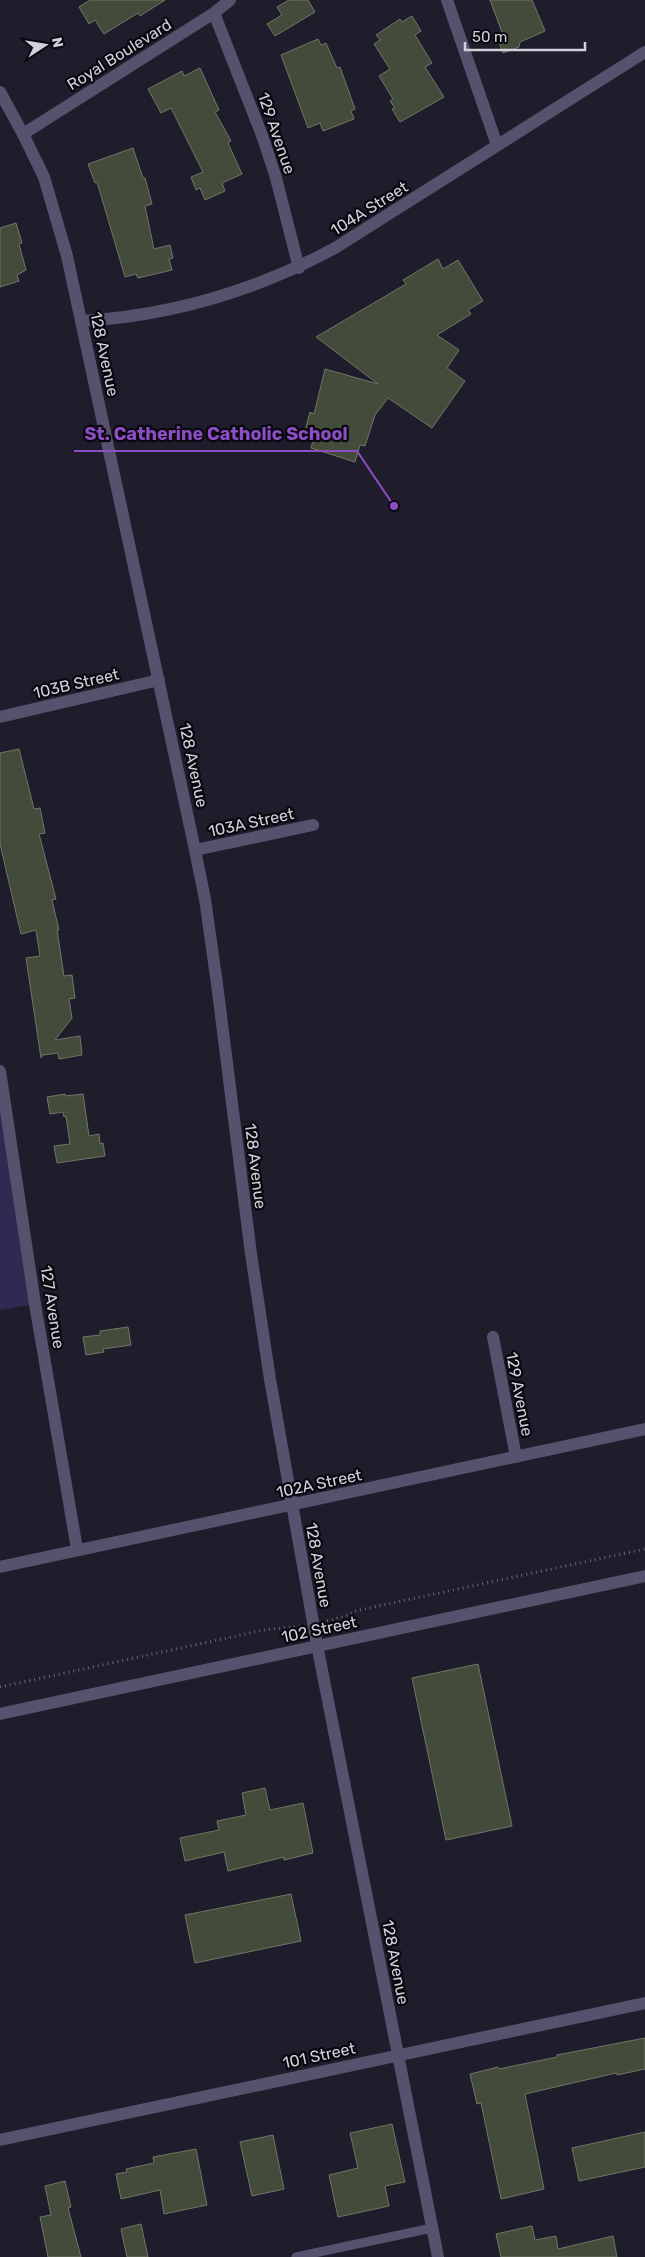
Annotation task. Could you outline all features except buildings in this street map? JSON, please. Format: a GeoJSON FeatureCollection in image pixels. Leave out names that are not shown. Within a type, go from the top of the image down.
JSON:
{"type":"FeatureCollection","features":[{"type":"Feature","properties":{"kind":"street","name":"Royal Boulevard"},"geometry":{"type":"LineString","coordinates":[[24,134],[214,13],[230,0]]}},
{"type":"Feature","properties":{"kind":"street"},"geometry":{"type":"LineString","coordinates":[[447,0],[498,145]]}},
{"type":"Feature","properties":{"kind":"street","name":"129 Avenue"},"geometry":{"type":"LineString","coordinates":[[214,13],[263,138],[276,178],[299,268]]}},
{"type":"Feature","properties":{"kind":"street","name":"104A Street"},"geometry":{"type":"LineString","coordinates":[[81,322],[116,320],[192,304],[228,294],[299,268],[335,248],[645,52]]}},
{"type":"Feature","properties":{"kind":"street","name":"128 Avenue"},"geometry":{"type":"LineString","coordinates":[[0,92],[24,134],[44,177],[56,213],[159,680],[205,899],[252,1264],[292,1505],[317,1645],[438,2257]]}},
{"type":"Feature","properties":{"kind":"street","name":"103B Street"},"geometry":{"type":"LineString","coordinates":[[0,717],[159,680]]}},
{"type":"Feature","properties":{"kind":"street","name":"103A Street"},"geometry":{"type":"LineString","coordinates":[[195,850],[313,825]]}},
{"type":"Feature","properties":{"kind":"street","name":"127 Avenue"},"geometry":{"type":"LineString","coordinates":[[0,1070],[35,1304],[77,1549]]}},
{"type":"Feature","properties":{"kind":"street","name":"129 Avenue"},"geometry":{"type":"LineString","coordinates":[[493,1337],[516,1457]]}},
{"type":"Feature","properties":{"kind":"street","name":"102A Street"},"geometry":{"type":"LineString","coordinates":[[0,1567],[645,1429]]}},
{"type":"Feature","properties":{"kind":"street","name":"102 Street"},"geometry":{"type":"LineString","coordinates":[[0,1714],[645,1576]]}},
{"type":"Feature","properties":{"kind":"street","name":"101 Street"},"geometry":{"type":"LineString","coordinates":[[0,2140],[645,2003]]}},
{"type":"Feature","properties":{"kind":"lane"},"geometry":{"type":"LineString","coordinates":[[296,2257],[432,2228]]}},
{"type":"Feature","properties":{"kind":"shaded area"},"geometry":{"type":"Polygon","coordinates":[[[0,1071],[35,1304],[0,1310],[0,1071]]]}},
{"type":"Feature","properties":{"kind":"place","name":"St. Catherine Catholic School"},"geometry":{"type":"Point","coordinates":[394,506]}}]}
